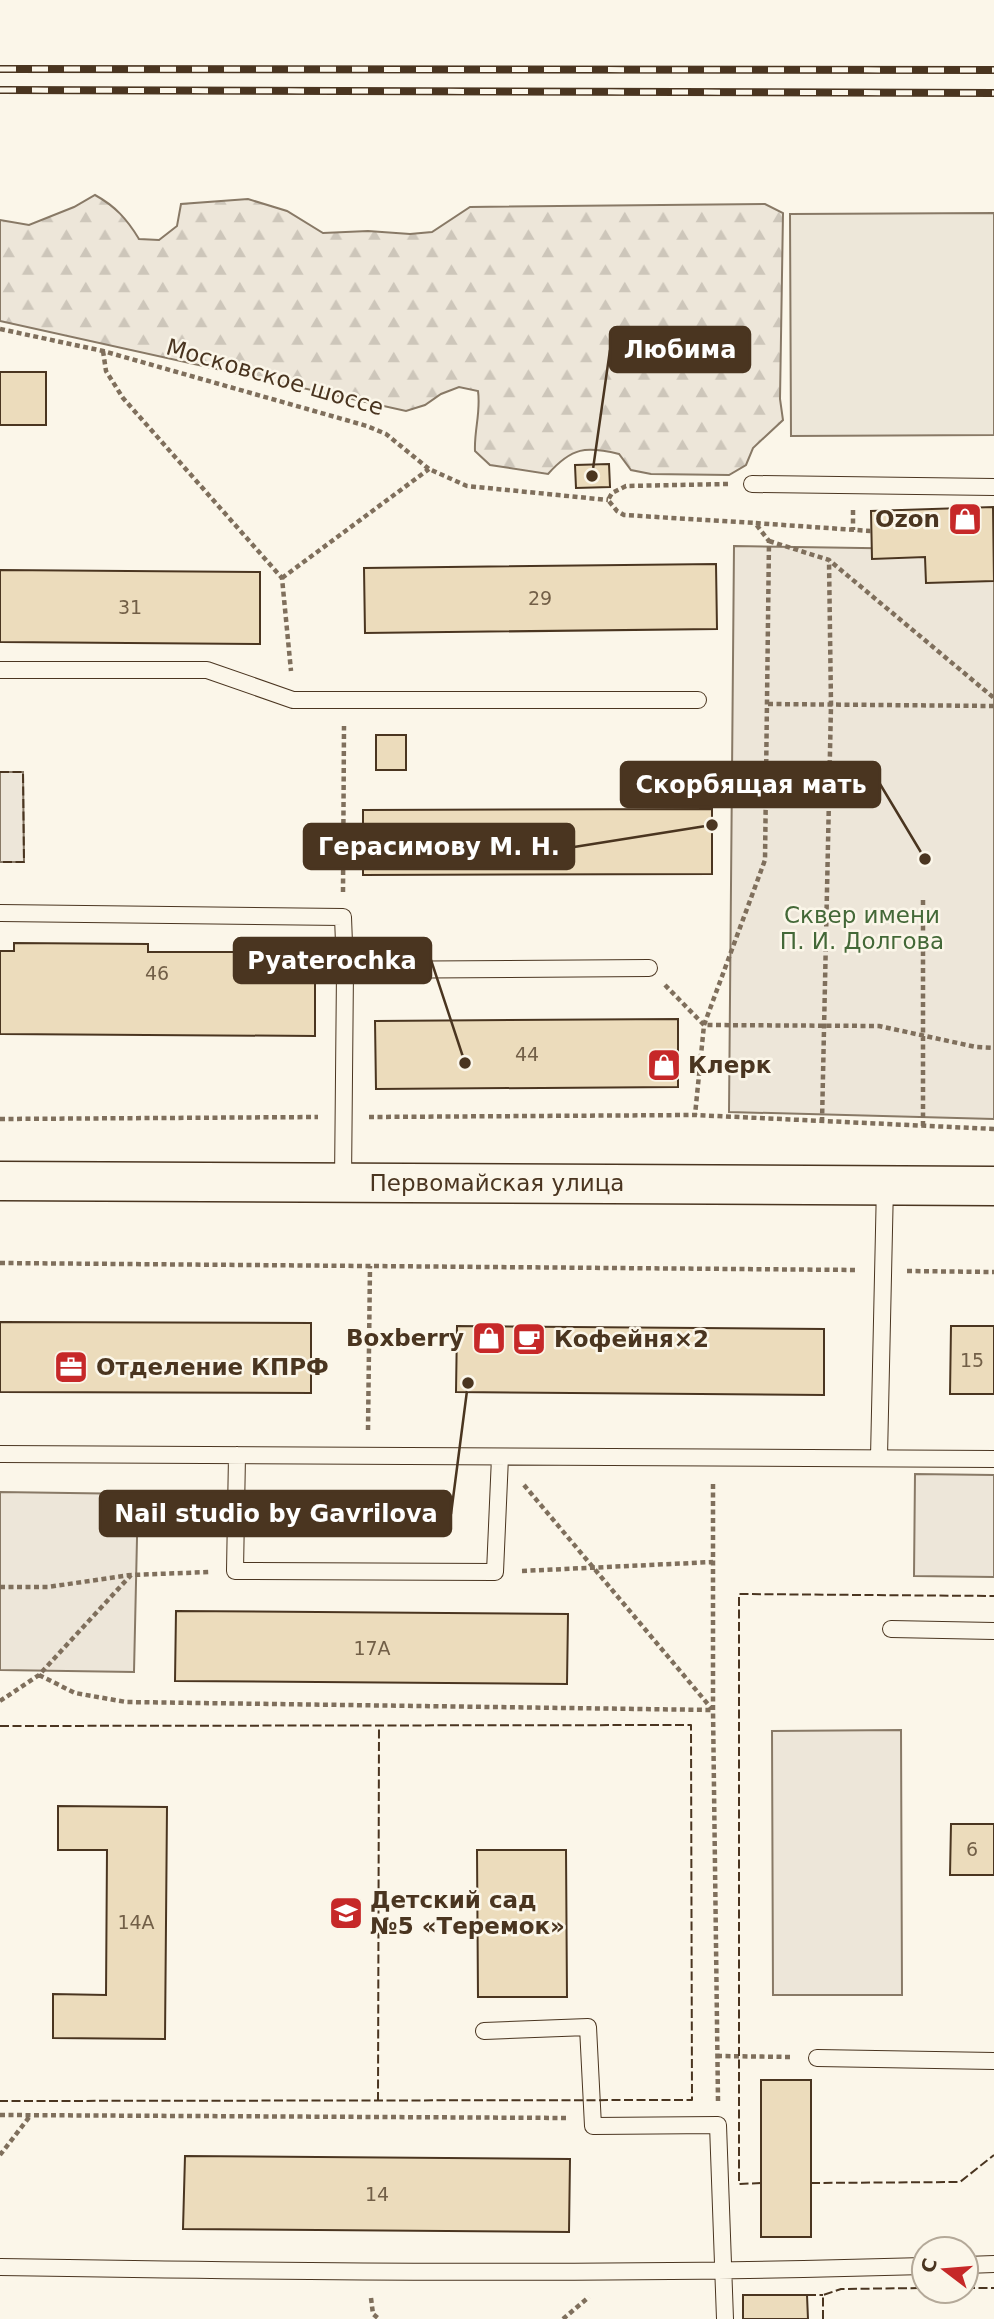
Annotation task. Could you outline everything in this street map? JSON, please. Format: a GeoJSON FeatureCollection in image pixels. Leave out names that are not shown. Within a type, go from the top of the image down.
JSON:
{"type":"FeatureCollection","features":[{"type":"Feature","properties":{"kind":"main road","name":"Первомайская улица"},"geometry":{"type":"LineString","coordinates":[[0,1181],[994,1185]]}},
{"type":"Feature","properties":{"kind":"lane"},"geometry":{"type":"LineString","coordinates":[[752,484],[994,487]]}},
{"type":"Feature","properties":{"kind":"lane"},"geometry":{"type":"LineString","coordinates":[[0,670],[206,670],[293,700],[698,700]]}},
{"type":"Feature","properties":{"kind":"lane"},"geometry":{"type":"LineString","coordinates":[[0,914],[343,917],[343,1183]]}},
{"type":"Feature","properties":{"kind":"lane"},"geometry":{"type":"LineString","coordinates":[[345,970],[649,968]]}},
{"type":"Feature","properties":{"kind":"lane"},"geometry":{"type":"LineString","coordinates":[[879,1457],[884,1185]]}},
{"type":"Feature","properties":{"kind":"lane"},"geometry":{"type":"LineString","coordinates":[[0,1454],[994,1459]]}},
{"type":"Feature","properties":{"kind":"lane"},"geometry":{"type":"LineString","coordinates":[[237,1455],[235,1571],[495,1572],[500,1457]]}},
{"type":"Feature","properties":{"kind":"lane"},"geometry":{"type":"LineString","coordinates":[[891,1629],[994,1631]]}},
{"type":"Feature","properties":{"kind":"lane"},"geometry":{"type":"LineString","coordinates":[[484,2031],[589,2027],[593,2126],[718,2125],[725,2319]]}},
{"type":"Feature","properties":{"kind":"lane"},"geometry":{"type":"LineString","coordinates":[[817,2058],[994,2061]]}},
{"type":"Feature","properties":{"kind":"lane"},"geometry":{"type":"LineString","coordinates":[[0,2267],[368,2273],[724,2272],[910,2266]]}},
{"type":"Feature","properties":{"kind":"path","name":"Московское шоссе"},"geometry":{"type":"LineString","coordinates":[[0,328],[103,351],[368,426],[386,434],[429,468],[467,486],[608,500]]}},
{"type":"Feature","properties":{"kind":"path"},"geometry":{"type":"LineString","coordinates":[[103,351],[106,371],[123,398],[282,579],[293,700]]}},
{"type":"Feature","properties":{"kind":"path"},"geometry":{"type":"LineString","coordinates":[[282,579],[429,468]]}},
{"type":"Feature","properties":{"kind":"path"},"geometry":{"type":"LineString","coordinates":[[752,484],[634,485],[612,493],[608,500],[617,511],[624,514],[871,531]]}},
{"type":"Feature","properties":{"kind":"path"},"geometry":{"type":"LineString","coordinates":[[755,523],[769,541],[829,561],[994,698]]}},
{"type":"Feature","properties":{"kind":"path"},"geometry":{"type":"LineString","coordinates":[[695,1115],[704,1025],[765,860],[769,541]]}},
{"type":"Feature","properties":{"kind":"path"},"geometry":{"type":"LineString","coordinates":[[822,1122],[831,705],[829,561]]}},
{"type":"Feature","properties":{"kind":"path"},"geometry":{"type":"LineString","coordinates":[[343,917],[344,700]]}},
{"type":"Feature","properties":{"kind":"path"},"geometry":{"type":"LineString","coordinates":[[768,704],[994,706]]}},
{"type":"Feature","properties":{"kind":"path"},"geometry":{"type":"LineString","coordinates":[[923,898],[923,1126]]}},
{"type":"Feature","properties":{"kind":"path"},"geometry":{"type":"LineString","coordinates":[[649,968],[704,1025],[879,1026],[994,1048]]}},
{"type":"Feature","properties":{"kind":"path"},"geometry":{"type":"LineString","coordinates":[[0,1119],[695,1115],[994,1129]]}},
{"type":"Feature","properties":{"kind":"path"},"geometry":{"type":"LineString","coordinates":[[0,1263],[994,1272]]}},
{"type":"Feature","properties":{"kind":"path"},"geometry":{"type":"LineString","coordinates":[[368,1457],[370,1266]]}},
{"type":"Feature","properties":{"kind":"path"},"geometry":{"type":"LineString","coordinates":[[500,1457],[713,1710]]}},
{"type":"Feature","properties":{"kind":"path"},"geometry":{"type":"LineString","coordinates":[[713,1458],[718,2125]]}},
{"type":"Feature","properties":{"kind":"path"},"geometry":{"type":"LineString","coordinates":[[495,1572],[713,1562]]}},
{"type":"Feature","properties":{"kind":"path"},"geometry":{"type":"LineString","coordinates":[[0,1587],[48,1587],[131,1575],[235,1571]]}},
{"type":"Feature","properties":{"kind":"path"},"geometry":{"type":"LineString","coordinates":[[0,1701],[39,1675],[131,1575]]}},
{"type":"Feature","properties":{"kind":"path"},"geometry":{"type":"LineString","coordinates":[[39,1675],[75,1693],[126,1702],[713,1710]]}},
{"type":"Feature","properties":{"kind":"path"},"geometry":{"type":"LineString","coordinates":[[717,2056],[817,2058]]}},
{"type":"Feature","properties":{"kind":"path"},"geometry":{"type":"LineString","coordinates":[[0,2115],[568,2118],[593,2126]]}},
{"type":"Feature","properties":{"kind":"path"},"geometry":{"type":"LineString","coordinates":[[0,2155],[30,2115]]}},
{"type":"Feature","properties":{"kind":"green space"},"geometry":{"type":"Polygon","coordinates":[[[95,195],[120,214],[139,239],[159,240],[177,226],[181,204],[248,199],[287,211],[323,233],[368,231],[410,234],[432,232],[470,207],[765,204],[783,213],[780,399],[783,420],[753,448],[746,465],[729,475],[651,474],[631,470],[619,454],[597,450],[572,454],[548,474],[490,465],[475,451],[478,391],[459,387],[441,394],[425,405],[406,411],[0,321],[0,220],[29,225],[74,207],[95,195]]]}},
{"type":"Feature","properties":{"kind":"green space","name":"Сквер имени П. И. Долгова"},"geometry":{"type":"Polygon","coordinates":[[[734,546],[994,550],[994,1119],[729,1112],[734,546]]]}},
{"type":"Feature","properties":{"kind":"green space"},"geometry":{"type":"Polygon","coordinates":[[[0,772],[23,772],[24,862],[0,862],[0,772]]]}},
{"type":"Feature","properties":{"kind":"green space"},"geometry":{"type":"Polygon","coordinates":[[[915,1474],[994,1475],[994,1577],[914,1576],[915,1474]]]}},
{"type":"Feature","properties":{"kind":"green space"},"geometry":{"type":"Polygon","coordinates":[[[0,1492],[138,1494],[134,1672],[0,1670],[0,1492]]]}},
{"type":"Feature","properties":{"kind":"green space"},"geometry":{"type":"Polygon","coordinates":[[[901,1730],[902,1995],[773,1995],[772,1731],[901,1730]]]}},
{"type":"Feature","properties":{"kind":"shaded area"},"geometry":{"type":"Polygon","coordinates":[[[994,213],[994,435],[791,436],[790,214],[994,213]]]}},
{"type":"Feature","properties":{"kind":"building"},"geometry":{"type":"Polygon","coordinates":[[[0,372],[46,372],[46,425],[0,425],[0,372]]]}},
{"type":"Feature","properties":{"kind":"building"},"geometry":{"type":"Polygon","coordinates":[[[609,464],[610,487],[576,488],[575,465],[609,464]]]}},
{"type":"Feature","properties":{"kind":"building"},"geometry":{"type":"Polygon","coordinates":[[[993,507],[994,581],[926,583],[925,557],[872,559],[871,511],[993,507]]]}},
{"type":"Feature","properties":{"kind":"building"},"geometry":{"type":"Polygon","coordinates":[[[716,564],[717,629],[365,633],[364,568],[716,564]]]}},
{"type":"Feature","properties":{"kind":"building"},"geometry":{"type":"Polygon","coordinates":[[[0,570],[260,572],[260,644],[0,642],[0,570]]]}},
{"type":"Feature","properties":{"kind":"building"},"geometry":{"type":"Polygon","coordinates":[[[376,735],[406,735],[406,770],[376,770],[376,735]]]}},
{"type":"Feature","properties":{"kind":"building"},"geometry":{"type":"Polygon","coordinates":[[[712,809],[712,874],[363,875],[363,810],[712,809]]]}},
{"type":"Feature","properties":{"kind":"building"},"geometry":{"type":"Polygon","coordinates":[[[14,943],[148,944],[148,952],[256,952],[255,945],[315,946],[315,1036],[0,1034],[0,951],[14,951],[14,943]]]}},
{"type":"Feature","properties":{"kind":"building"},"geometry":{"type":"Polygon","coordinates":[[[678,1019],[678,1087],[376,1089],[375,1021],[678,1019]]]}},
{"type":"Feature","properties":{"kind":"building"},"geometry":{"type":"Polygon","coordinates":[[[0,1322],[311,1323],[311,1393],[0,1392],[0,1322]]]}},
{"type":"Feature","properties":{"kind":"building"},"geometry":{"type":"Polygon","coordinates":[[[457,1326],[824,1329],[824,1395],[456,1392],[457,1326]]]}},
{"type":"Feature","properties":{"kind":"building"},"geometry":{"type":"Polygon","coordinates":[[[951,1326],[994,1326],[994,1394],[950,1394],[951,1326]]]}},
{"type":"Feature","properties":{"kind":"building"},"geometry":{"type":"Polygon","coordinates":[[[176,1611],[568,1614],[567,1684],[175,1681],[176,1611]]]}},
{"type":"Feature","properties":{"kind":"building"},"geometry":{"type":"Polygon","coordinates":[[[58,1806],[167,1807],[165,2039],[53,2038],[53,1994],[106,1995],[107,1850],[58,1850],[58,1806]]]}},
{"type":"Feature","properties":{"kind":"building"},"geometry":{"type":"Polygon","coordinates":[[[951,1824],[994,1824],[994,1875],[950,1875],[951,1824]]]}},
{"type":"Feature","properties":{"kind":"building"},"geometry":{"type":"Polygon","coordinates":[[[477,1850],[566,1850],[567,1997],[478,1997],[477,1850]]]}},
{"type":"Feature","properties":{"kind":"building"},"geometry":{"type":"Polygon","coordinates":[[[761,2080],[811,2080],[811,2237],[761,2237],[761,2080]]]}},
{"type":"Feature","properties":{"kind":"building"},"geometry":{"type":"Polygon","coordinates":[[[185,2156],[570,2159],[569,2232],[183,2229],[185,2156]]]}},
{"type":"Feature","properties":{"kind":"building"},"geometry":{"type":"Polygon","coordinates":[[[743,2295],[807,2295],[808,2319],[743,2319],[743,2295]]]}},
{"type":"Feature","properties":{"kind":"railway"},"geometry":{"type":"LineString","coordinates":[[0,69],[994,70]]}},
{"type":"Feature","properties":{"kind":"railway"},"geometry":{"type":"LineString","coordinates":[[0,90],[994,93]]}},
{"type":"Feature","properties":{"kind":"fence"},"geometry":{"type":"LineString","coordinates":[[0,772],[23,772],[24,862],[0,862]]}},
{"type":"Feature","properties":{"kind":"fence"},"geometry":{"type":"LineString","coordinates":[[761,2183],[739,2184],[739,1594],[994,1596]]}},
{"type":"Feature","properties":{"kind":"fence"},"geometry":{"type":"LineString","coordinates":[[0,1726],[691,1725],[692,2100],[0,2101]]}},
{"type":"Feature","properties":{"kind":"fence"},"geometry":{"type":"LineString","coordinates":[[378,2101],[379,1726]]}},
{"type":"Feature","properties":{"kind":"fence"},"geometry":{"type":"LineString","coordinates":[[811,2183],[960,2182],[994,2155]]}},
{"type":"Feature","properties":{"kind":"fence"},"geometry":{"type":"LineString","coordinates":[[823,2319],[823,2295],[841,2289],[910,2288]]}},
{"type":"Feature","properties":{"kind":"fence"},"geometry":{"type":"LineString","coordinates":[[980,2288],[994,2288]]}},
{"type":"Feature","properties":{"kind":"fence"},"geometry":{"type":"LineString","coordinates":[[807,2295],[823,2295]]}},
{"type":"Feature","properties":{"kind":"place","name":"Любима"},"geometry":{"type":"Point","coordinates":[592,476]}},
{"type":"Feature","properties":{"kind":"place","name":"Ozon"},"geometry":{"type":"Point","coordinates":[965,519]}},
{"type":"Feature","properties":{"kind":"place","name":"Герасимову М. Н."},"geometry":{"type":"Point","coordinates":[712,825]}},
{"type":"Feature","properties":{"kind":"place","name":"Скорбящая мать"},"geometry":{"type":"Point","coordinates":[925,859]}},
{"type":"Feature","properties":{"kind":"place","name":"Pyaterochka"},"geometry":{"type":"Point","coordinates":[465,1063]}},
{"type":"Feature","properties":{"kind":"place","name":"Клерк"},"geometry":{"type":"Point","coordinates":[664,1065]}},
{"type":"Feature","properties":{"kind":"place","name":"Boxberry"},"geometry":{"type":"Point","coordinates":[489,1338]}},
{"type":"Feature","properties":{"kind":"place","name":"Кофейня×2"},"geometry":{"type":"Point","coordinates":[529,1339]}},
{"type":"Feature","properties":{"kind":"place","name":"Отделение КПРФ"},"geometry":{"type":"Point","coordinates":[71,1367]}},
{"type":"Feature","properties":{"kind":"place","name":"Nail studio by Gavrilova"},"geometry":{"type":"Point","coordinates":[468,1383]}},
{"type":"Feature","properties":{"kind":"place","name":"Детский сад №5 «Теремок»"},"geometry":{"type":"Point","coordinates":[346,1913]}}]}
